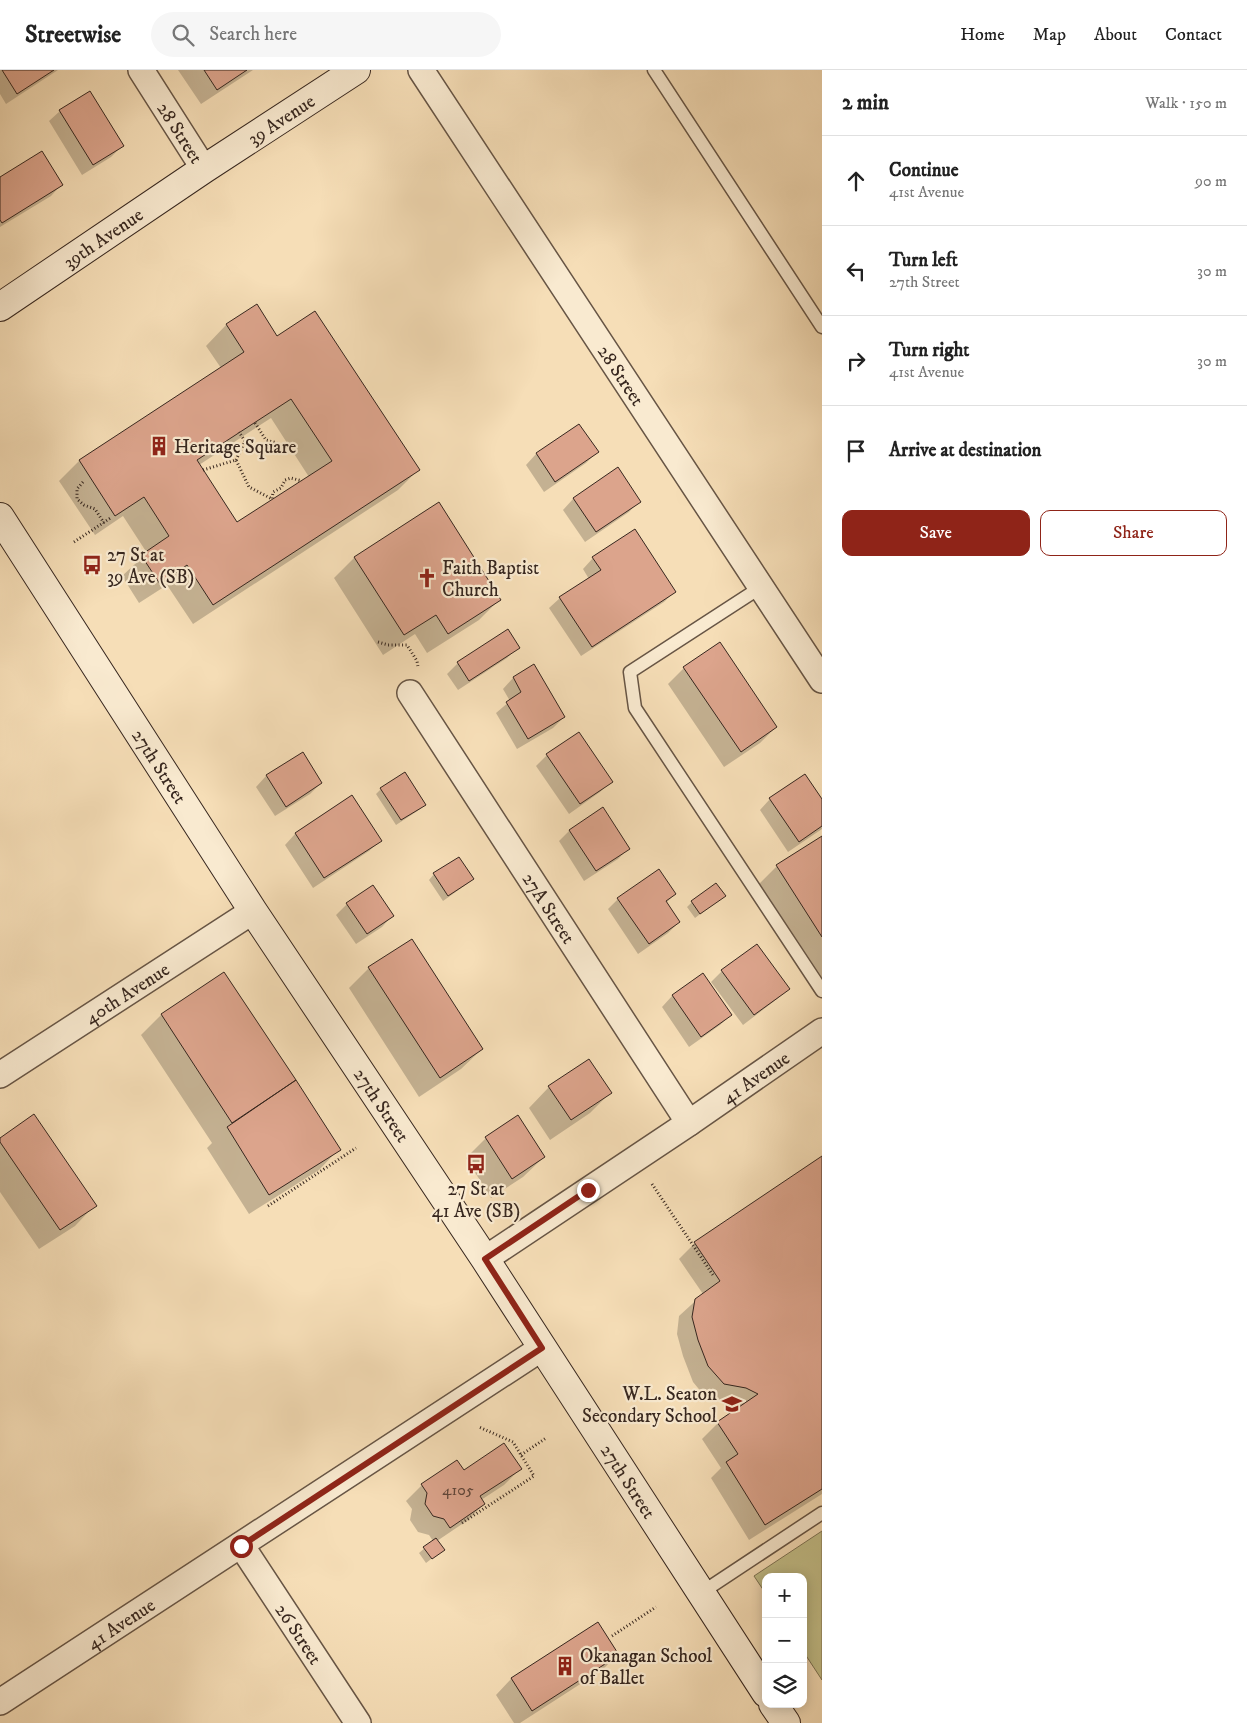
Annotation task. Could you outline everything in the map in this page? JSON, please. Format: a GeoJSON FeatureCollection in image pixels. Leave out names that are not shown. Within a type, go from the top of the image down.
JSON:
{"type":"FeatureCollection","features":[{"type":"Feature","properties":{"kind":"main road","name":"39 Avenue"},"geometry":{"type":"LineString","coordinates":[[204,169],[356,70]]}},
{"type":"Feature","properties":{"kind":"main road","name":"39th Avenue"},"geometry":{"type":"LineString","coordinates":[[0,307],[204,169]]}},
{"type":"Feature","properties":{"kind":"main road","name":"27th Street"},"geometry":{"type":"LineString","coordinates":[[0,517],[253,910],[485,1259],[762,1687]]}},
{"type":"Feature","properties":{"kind":"main road"},"geometry":{"type":"LineString","coordinates":[[776,1708],[786,1723]]}},
{"type":"Feature","properties":{"kind":"street","name":"28 Street"},"geometry":{"type":"LineString","coordinates":[[141,70],[204,169]]}},
{"type":"Feature","properties":{"kind":"street","name":"28 Street"},"geometry":{"type":"LineString","coordinates":[[421,70],[822,680]]}},
{"type":"Feature","properties":{"kind":"street","name":"27A Street"},"geometry":{"type":"LineString","coordinates":[[410,693],[689,1123]]}},
{"type":"Feature","properties":{"kind":"street","name":"40th Avenue"},"geometry":{"type":"LineString","coordinates":[[0,1075],[253,910]]}},
{"type":"Feature","properties":{"kind":"street","name":"41 Avenue"},"geometry":{"type":"LineString","coordinates":[[485,1259],[689,1123],[822,1031]]}},
{"type":"Feature","properties":{"kind":"street","name":"41 Avenue"},"geometry":{"type":"LineString","coordinates":[[0,1702],[542,1348]]}},
{"type":"Feature","properties":{"kind":"street","name":"26 Street"},"geometry":{"type":"LineString","coordinates":[[241,1546],[358,1723]]}},
{"type":"Feature","properties":{"kind":"lane"},"geometry":{"type":"LineString","coordinates":[[654,70],[822,327]]}},
{"type":"Feature","properties":{"kind":"lane"},"geometry":{"type":"LineString","coordinates":[[761,587],[630,672],[635,708],[822,992]]}},
{"type":"Feature","properties":{"kind":"lane"},"geometry":{"type":"LineString","coordinates":[[701,1593],[822,1513]]}},
{"type":"Feature","properties":{"kind":"path"},"geometry":{"type":"LineString","coordinates":[[255,423],[266,440],[277,443]]}},
{"type":"Feature","properties":{"kind":"path"},"geometry":{"type":"LineString","coordinates":[[203,470],[236,460],[245,442],[239,432]]}},
{"type":"Feature","properties":{"kind":"path"},"geometry":{"type":"LineString","coordinates":[[236,460],[249,487],[272,499],[273,492],[281,488],[286,480],[291,478],[302,481]]}},
{"type":"Feature","properties":{"kind":"path"},"geometry":{"type":"LineString","coordinates":[[83,482],[77,489],[77,499],[84,505],[95,509],[104,523]]}},
{"type":"Feature","properties":{"kind":"path"},"geometry":{"type":"LineString","coordinates":[[74,542],[112,517]]}},
{"type":"Feature","properties":{"kind":"path"},"geometry":{"type":"LineString","coordinates":[[378,642],[388,645],[407,645],[418,661],[419,674],[410,693]]}},
{"type":"Feature","properties":{"kind":"path"},"geometry":{"type":"LineString","coordinates":[[268,1206],[356,1148]]}},
{"type":"Feature","properties":{"kind":"path"},"geometry":{"type":"LineString","coordinates":[[652,1184],[713,1275]]}},
{"type":"Feature","properties":{"kind":"path"},"geometry":{"type":"LineString","coordinates":[[462,1523],[534,1476],[513,1442],[480,1427]]}},
{"type":"Feature","properties":{"kind":"path"},"geometry":{"type":"LineString","coordinates":[[521,1455],[546,1438]]}},
{"type":"Feature","properties":{"kind":"path"},"geometry":{"type":"LineString","coordinates":[[612,1636],[656,1607]]}},
{"type":"Feature","properties":{"kind":"shaded area"},"geometry":{"type":"Polygon","coordinates":[[[822,1531],[822,1680],[807,1657],[807,1573],[762,1573],[762,1588],[754,1576],[822,1531]]]}},
{"type":"Feature","properties":{"kind":"building"},"geometry":{"type":"Polygon","coordinates":[[[2,70],[54,70],[17,94],[2,70]]]}},
{"type":"Feature","properties":{"kind":"building"},"geometry":{"type":"Polygon","coordinates":[[[204,70],[247,70],[217,90],[204,70]]]}},
{"type":"Feature","properties":{"kind":"building"},"geometry":{"type":"Polygon","coordinates":[[[90,91],[124,146],[93,165],[59,110],[90,91]]]}},
{"type":"Feature","properties":{"kind":"building"},"geometry":{"type":"Polygon","coordinates":[[[42,151],[63,185],[2,223],[0,220],[0,177],[42,151]]]}},
{"type":"Feature","properties":{"kind":"building","name":"Heritage Square"},"geometry":{"type":"Polygon","coordinates":[[[257,304],[277,336],[315,311],[420,470],[213,605],[187,565],[160,584],[141,555],[169,536],[144,497],[115,516],[79,460],[244,352],[226,324],[257,304]],[[291,399],[197,460],[237,522],[332,461],[291,399]]]}},
{"type":"Feature","properties":{"kind":"building"},"geometry":{"type":"Polygon","coordinates":[[[579,424],[599,452],[555,482],[536,453],[579,424]]]}},
{"type":"Feature","properties":{"kind":"building"},"geometry":{"type":"Polygon","coordinates":[[[618,467],[641,502],[596,532],[573,498],[618,467]]]}},
{"type":"Feature","properties":{"kind":"building","name":"Faith Baptist Church"},"geometry":{"type":"Polygon","coordinates":[[[439,502],[501,600],[448,634],[436,615],[404,635],[354,557],[439,502]]]}},
{"type":"Feature","properties":{"kind":"building"},"geometry":{"type":"Polygon","coordinates":[[[635,529],[676,592],[592,647],[559,597],[601,570],[592,557],[635,529]]]}},
{"type":"Feature","properties":{"kind":"building"},"geometry":{"type":"Polygon","coordinates":[[[508,629],[520,648],[469,681],[457,662],[508,629]]]}},
{"type":"Feature","properties":{"kind":"building"},"geometry":{"type":"Polygon","coordinates":[[[720,642],[777,727],[741,752],[683,667],[720,642]]]}},
{"type":"Feature","properties":{"kind":"building"},"geometry":{"type":"Polygon","coordinates":[[[534,664],[565,717],[528,739],[506,702],[521,692],[513,677],[534,664]]]}},
{"type":"Feature","properties":{"kind":"building"},"geometry":{"type":"Polygon","coordinates":[[[579,732],[613,782],[580,804],[546,754],[579,732]]]}},
{"type":"Feature","properties":{"kind":"building"},"geometry":{"type":"Polygon","coordinates":[[[303,752],[322,783],[286,807],[266,775],[303,752]]]}},
{"type":"Feature","properties":{"kind":"building"},"geometry":{"type":"Polygon","coordinates":[[[405,772],[426,805],[401,820],[380,788],[405,772]]]}},
{"type":"Feature","properties":{"kind":"building"},"geometry":{"type":"Polygon","coordinates":[[[805,774],[822,799],[822,826],[799,842],[769,798],[805,774]]]}},
{"type":"Feature","properties":{"kind":"building"},"geometry":{"type":"Polygon","coordinates":[[[352,795],[382,841],[324,878],[295,833],[352,795]]]}},
{"type":"Feature","properties":{"kind":"building"},"geometry":{"type":"Polygon","coordinates":[[[603,807],[630,849],[596,871],[569,830],[603,807]]]}},
{"type":"Feature","properties":{"kind":"building"},"geometry":{"type":"Polygon","coordinates":[[[822,836],[822,937],[776,865],[822,836]]]}},
{"type":"Feature","properties":{"kind":"building"},"geometry":{"type":"Polygon","coordinates":[[[459,857],[474,879],[448,896],[433,873],[459,857]]]}},
{"type":"Feature","properties":{"kind":"building"},"geometry":{"type":"Polygon","coordinates":[[[659,869],[676,894],[666,901],[680,922],[649,944],[617,898],[659,869]]]}},
{"type":"Feature","properties":{"kind":"building"},"geometry":{"type":"Polygon","coordinates":[[[716,883],[726,896],[700,914],[691,901],[716,883]]]}},
{"type":"Feature","properties":{"kind":"building"},"geometry":{"type":"Polygon","coordinates":[[[373,885],[394,916],[367,934],[346,903],[373,885]]]}},
{"type":"Feature","properties":{"kind":"building"},"geometry":{"type":"Polygon","coordinates":[[[412,939],[483,1049],[440,1078],[368,967],[412,939]]]}},
{"type":"Feature","properties":{"kind":"building"},"geometry":{"type":"Polygon","coordinates":[[[757,944],[790,989],[754,1015],[721,970],[757,944]]]}},
{"type":"Feature","properties":{"kind":"building"},"geometry":{"type":"Polygon","coordinates":[[[224,972],[296,1080],[232,1123],[161,1014],[224,972]]]}},
{"type":"Feature","properties":{"kind":"building"},"geometry":{"type":"Polygon","coordinates":[[[703,973],[732,1015],[701,1037],[672,995],[703,973]]]}},
{"type":"Feature","properties":{"kind":"building"},"geometry":{"type":"Polygon","coordinates":[[[589,1059],[612,1093],[571,1120],[548,1086],[589,1059]]]}},
{"type":"Feature","properties":{"kind":"building"},"geometry":{"type":"Polygon","coordinates":[[[296,1080],[341,1150],[269,1195],[227,1127],[296,1080]]]}},
{"type":"Feature","properties":{"kind":"building"},"geometry":{"type":"Polygon","coordinates":[[[34,1114],[97,1206],[60,1230],[0,1142],[0,1138],[34,1114]]]}},
{"type":"Feature","properties":{"kind":"building"},"geometry":{"type":"Polygon","coordinates":[[[518,1115],[545,1157],[512,1179],[485,1137],[518,1115]]]}},
{"type":"Feature","properties":{"kind":"building"},"geometry":{"type":"Polygon","coordinates":[[[822,1156],[822,1489],[765,1525],[726,1462],[738,1454],[717,1422],[758,1394],[746,1388],[724,1384],[708,1366],[692,1317],[695,1299],[720,1281],[694,1242],[822,1156]]]}},
{"type":"Feature","properties":{"kind":"building"},"geometry":{"type":"Polygon","coordinates":[[[504,1443],[522,1469],[480,1496],[485,1504],[450,1528],[444,1519],[433,1516],[425,1504],[427,1493],[421,1484],[457,1460],[464,1470],[504,1443]]]}},
{"type":"Feature","properties":{"kind":"building"},"geometry":{"type":"Polygon","coordinates":[[[436,1538],[445,1550],[432,1559],[423,1547],[436,1538]]]}},
{"type":"Feature","properties":{"kind":"building","name":"Okanagan School of Ballet"},"geometry":{"type":"Polygon","coordinates":[[[598,1622],[619,1655],[532,1711],[511,1678],[598,1622]]]}},
{"type":"Feature","properties":{"kind":"place","name":"Heritage Square"},"geometry":{"type":"Point","coordinates":[159,446]}},
{"type":"Feature","properties":{"kind":"place","name":"27 St at 39 Ave (SB)"},"geometry":{"type":"Point","coordinates":[92,565]}},
{"type":"Feature","properties":{"kind":"place","name":"Faith Baptist Church"},"geometry":{"type":"Point","coordinates":[427,578]}},
{"type":"Feature","properties":{"kind":"place","name":"27 St at 41 Ave (SB)"},"geometry":{"type":"Point","coordinates":[476,1164]}},
{"type":"Feature","properties":{"kind":"place","name":"W.L. Seaton Secondary School"},"geometry":{"type":"Point","coordinates":[732,1404]}},
{"type":"Feature","properties":{"kind":"place","name":"Okanagan School of Ballet"},"geometry":{"type":"Point","coordinates":[565,1666]}},
{"type":"Feature","properties":{"kind":"route"},"geometry":{"type":"LineString","coordinates":[[241,1546],[542,1348],[485,1259],[588,1190]]}}]}
